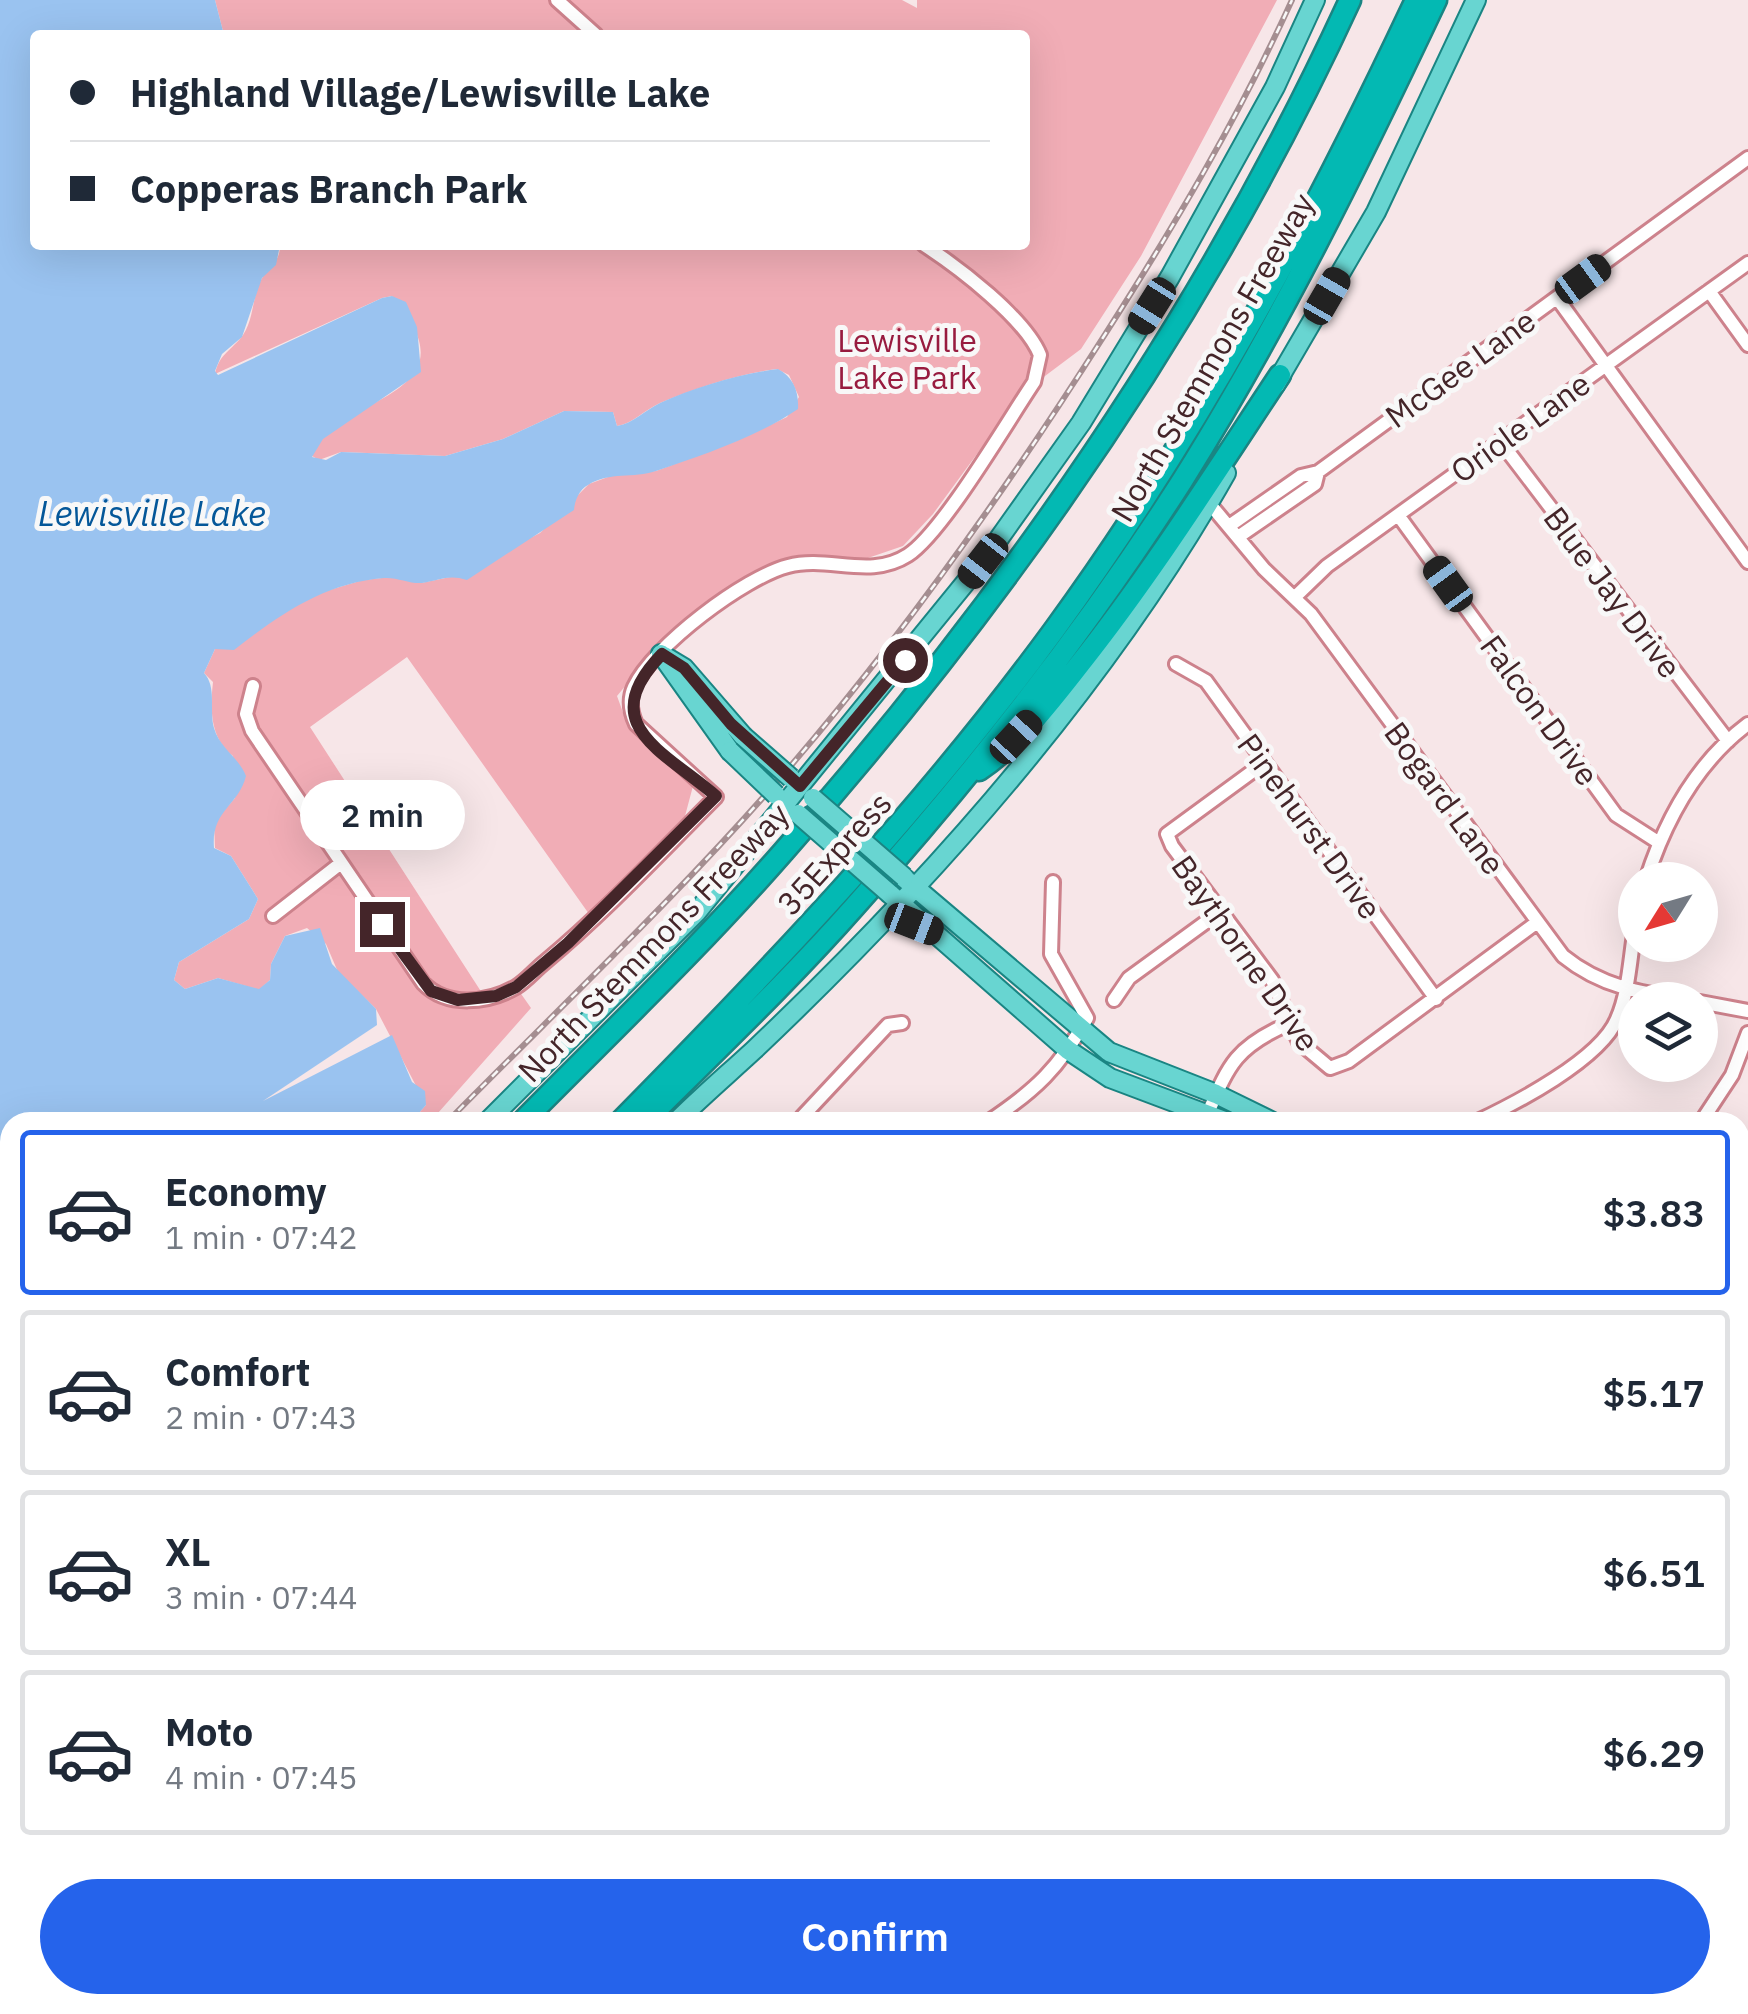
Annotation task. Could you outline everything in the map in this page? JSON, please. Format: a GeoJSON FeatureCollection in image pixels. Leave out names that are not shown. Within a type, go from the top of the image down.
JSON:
{"type":"FeatureCollection","features":[{"type":"Feature","properties":{"kind":"highway","name":"North Stemmons Freeway"},"geometry":{"type":"LineString","coordinates":[[532,1112],[783,853],[966,630],[1160,353],[1262,177],[1350,0]]}},
{"type":"Feature","properties":{"kind":"highway","name":"35Express"},"geometry":{"type":"LineString","coordinates":[[630,1112],[842,893],[973,737],[1072,606],[1168,464],[1238,346],[1365,109],[1416,0]]}},
{"type":"Feature","properties":{"kind":"highway","name":"North Stemmons Freeway"},"geometry":{"type":"LineString","coordinates":[[654,1112],[853,909],[1073,639],[1183,479],[1310,250],[1436,0]]}},
{"type":"Feature","properties":{"kind":"highway"},"geometry":{"type":"LineString","coordinates":[[957,786],[996,759],[1113,622],[1280,375]]}},
{"type":"Feature","properties":{"kind":"main road","name":"North Stemmons Freeway"},"geometry":{"type":"LineString","coordinates":[[497,1112],[696,914],[972,575],[1080,423],[1219,190],[1316,0]]}},
{"type":"Feature","properties":{"kind":"main road","name":"North Stemmons Freeway"},"geometry":{"type":"LineString","coordinates":[[686,1112],[864,937],[908,881],[934,863],[1044,734],[1209,503],[1403,160],[1476,0]]}},
{"type":"Feature","properties":{"kind":"main road"},"geometry":{"type":"LineString","coordinates":[[662,654],[786,804],[1068,1050],[1110,1078],[1192,1112]]}},
{"type":"Feature","properties":{"kind":"main road"},"geometry":{"type":"LineString","coordinates":[[737,744],[801,787],[1082,1033],[1122,1060],[1216,1094],[1253,1112]]}},
{"type":"Feature","properties":{"kind":"main road"},"geometry":{"type":"LineString","coordinates":[[934,863],[935,884],[952,919]]}},
{"type":"Feature","properties":{"kind":"main road"},"geometry":{"type":"LineString","coordinates":[[864,937],[902,923],[934,932]]}},
{"type":"Feature","properties":{"kind":"street"},"geometry":{"type":"LineString","coordinates":[[557,0],[590,30]]}},
{"type":"Feature","properties":{"kind":"street","name":"McGee Lane"},"geometry":{"type":"LineString","coordinates":[[1234,532],[1316,484],[1318,472],[1748,158]]}},
{"type":"Feature","properties":{"kind":"street"},"geometry":{"type":"LineString","coordinates":[[662,654],[696,621],[774,570],[810,562],[872,568],[908,555],[935,526],[1034,382],[1040,356],[1024,331],[962,272],[931,250]]}},
{"type":"Feature","properties":{"kind":"street","name":"Oriole Lane"},"geometry":{"type":"LineString","coordinates":[[1296,596],[1318,574],[1748,262]]}},
{"type":"Feature","properties":{"kind":"street"},"geometry":{"type":"LineString","coordinates":[[1708,291],[1748,345]]}},
{"type":"Feature","properties":{"kind":"street"},"geometry":{"type":"LineString","coordinates":[[1557,298],[1748,562]]}},
{"type":"Feature","properties":{"kind":"street","name":"Blue Jay Drive"},"geometry":{"type":"LineString","coordinates":[[1500,440],[1728,741]]}},
{"type":"Feature","properties":{"kind":"street","name":"Bogard Lane"},"geometry":{"type":"LineString","coordinates":[[1209,503],[1296,596],[1536,923],[1582,972],[1618,987]]}},
{"type":"Feature","properties":{"kind":"street","name":"Falcon Drive"},"geometry":{"type":"LineString","coordinates":[[1398,515],[1616,815],[1658,842]]}},
{"type":"Feature","properties":{"kind":"street","name":"North Stemmons Freeway"},"geometry":{"type":"LineString","coordinates":[[342,864],[431,991],[458,1000],[484,1000],[516,987],[576,936],[716,796],[646,736],[633,718],[634,688],[662,654]]}},
{"type":"Feature","properties":{"kind":"street","name":"Pinehurst Drive"},"geometry":{"type":"LineString","coordinates":[[1176,664],[1206,681],[1436,998]]}},
{"type":"Feature","properties":{"kind":"street"},"geometry":{"type":"LineString","coordinates":[[252,686],[246,714],[252,732],[342,864],[274,916]]}},
{"type":"Feature","properties":{"kind":"street"},"geometry":{"type":"LineString","coordinates":[[1652,862],[1679,802],[1728,741],[1748,724]]}},
{"type":"Feature","properties":{"kind":"street","name":"Baythorne Drive"},"geometry":{"type":"LineString","coordinates":[[1264,763],[1168,834],[1272,980],[1299,1042],[1330,1068],[1348,1061],[1436,998]]}},
{"type":"Feature","properties":{"kind":"street"},"geometry":{"type":"LineString","coordinates":[[1003,1112],[1036,1089],[1082,1033],[1086,1012],[1051,954],[1053,882]]}},
{"type":"Feature","properties":{"kind":"street"},"geometry":{"type":"LineString","coordinates":[[1114,1000],[1128,978],[1221,911]]}},
{"type":"Feature","properties":{"kind":"street"},"geometry":{"type":"LineString","coordinates":[[1436,998],[1536,923]]}},
{"type":"Feature","properties":{"kind":"street"},"geometry":{"type":"LineString","coordinates":[[1718,1005],[1748,1011]]}},
{"type":"Feature","properties":{"kind":"street"},"geometry":{"type":"LineString","coordinates":[[1500,1112],[1522,1103],[1607,1036],[1618,1016]]}},
{"type":"Feature","properties":{"kind":"street"},"geometry":{"type":"LineString","coordinates":[[813,1112],[888,1025],[902,1023]]}},
{"type":"Feature","properties":{"kind":"street"},"geometry":{"type":"LineString","coordinates":[[1208,1112],[1245,1046],[1288,1024]]}},
{"type":"Feature","properties":{"kind":"street"},"geometry":{"type":"LineString","coordinates":[[1709,1112],[1731,1078],[1748,1033]]}},
{"type":"Feature","properties":{"kind":"green space","name":"Lewisville Lake Park"},"geometry":{"type":"Polygon","coordinates":[[[215,0],[902,0],[917,8],[917,0],[1277,0],[1141,256],[1081,349],[1021,394],[933,514],[903,546],[865,559],[810,555],[767,566],[673,628],[617,696],[629,729],[693,786],[685,816],[589,914],[407,657],[310,727],[482,993],[502,989],[512,981],[531,1008],[439,1112],[420,1112],[426,1105],[376,1009],[338,972],[326,944],[307,928],[285,936],[271,964],[270,980],[259,990],[218,978],[185,989],[174,980],[179,962],[249,919],[258,899],[231,856],[215,848],[214,822],[235,798],[233,756],[216,732],[213,682],[204,673],[215,649],[253,635],[273,616],[326,591],[363,580],[391,577],[421,583],[455,576],[540,533],[589,484],[616,474],[656,471],[736,441],[787,417],[799,397],[789,375],[777,369],[688,392],[617,426],[613,412],[564,411],[503,439],[445,456],[341,452],[319,460],[312,456],[326,435],[395,391],[412,375],[421,356],[415,330],[392,296],[382,298],[215,374],[223,357],[247,329],[264,275],[280,250],[1030,250],[1030,30],[223,30],[215,0]]]}},
{"type":"Feature","properties":{"kind":"water","name":"Lewisville Lake"},"geometry":{"type":"Polygon","coordinates":[[[0,0],[215,0],[223,30],[30,30],[30,250],[279,250],[276,265],[262,278],[242,337],[222,354],[215,371],[218,375],[382,298],[392,296],[406,302],[417,327],[421,372],[323,439],[312,457],[326,460],[341,452],[445,456],[503,439],[564,411],[613,412],[617,426],[688,392],[778,369],[791,380],[798,409],[729,444],[656,471],[605,478],[588,485],[578,496],[574,510],[467,580],[450,578],[417,583],[384,578],[342,586],[285,613],[234,650],[215,649],[204,673],[210,685],[214,728],[246,776],[217,825],[214,848],[231,856],[258,899],[249,919],[179,962],[174,980],[185,989],[218,978],[259,989],[270,980],[271,964],[285,936],[320,928],[332,964],[376,1009],[377,1025],[263,1101],[392,1035],[412,1082],[425,1091],[426,1105],[420,1112],[0,1112],[0,0]]]}},
{"type":"Feature","properties":{"kind":"railway"},"geometry":{"type":"LineString","coordinates":[[457,1112],[747,815],[831,718],[914,612],[1031,448],[1155,254],[1227,129],[1292,0]]}},
{"type":"Feature","properties":{"kind":"route"},"geometry":{"type":"LineString","coordinates":[[382,924],[431,991],[458,1000],[484,1000],[516,987],[576,936],[716,796],[646,736],[633,718],[634,688],[662,654],[684,668],[720,713],[800,786],[905,660]]}}]}
